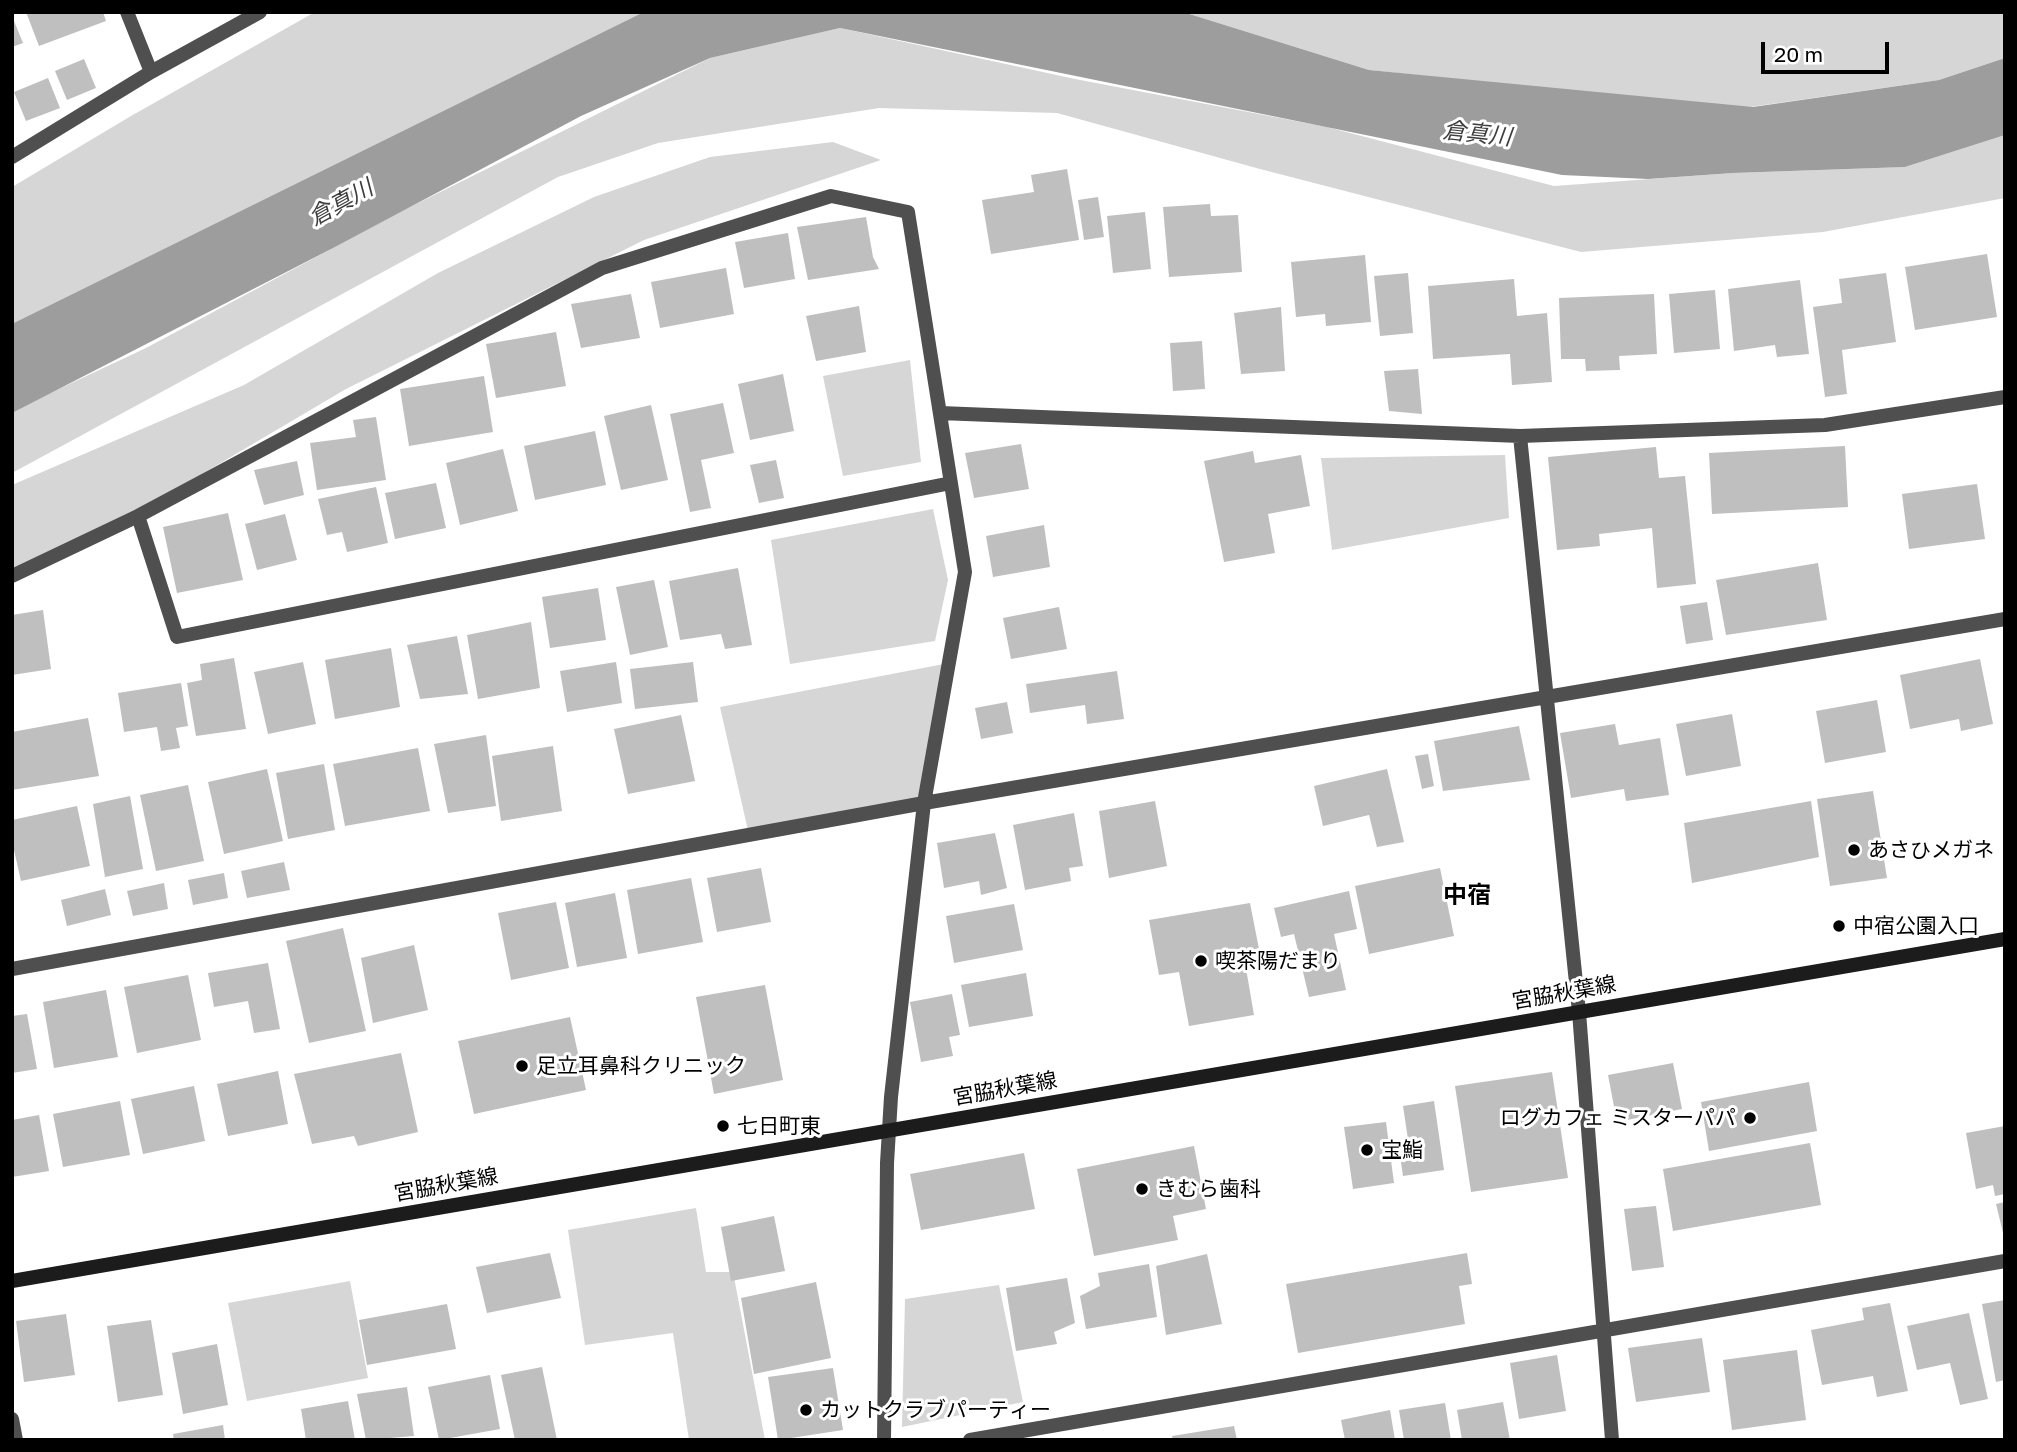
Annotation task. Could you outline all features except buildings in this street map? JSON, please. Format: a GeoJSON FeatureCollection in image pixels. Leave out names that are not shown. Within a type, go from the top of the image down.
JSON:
{"type":"FeatureCollection","features":[{"type":"Feature","properties":{"kind":"street"},"geometry":{"type":"LineString","coordinates":[[127,12],[151,72]]}},
{"type":"Feature","properties":{"kind":"street"},"geometry":{"type":"LineString","coordinates":[[12,157],[151,72],[260,12]]}},
{"type":"Feature","properties":{"kind":"street"},"geometry":{"type":"LineString","coordinates":[[12,576],[138,516],[602,268],[831,196],[908,212],[965,572],[924,803],[888,1130],[884,1440]]}},
{"type":"Feature","properties":{"kind":"street"},"geometry":{"type":"LineString","coordinates":[[940,413],[1520,436],[1825,425],[2005,397]]}},
{"type":"Feature","properties":{"kind":"street"},"geometry":{"type":"LineString","coordinates":[[1520,436],[1579,1012],[1612,1440]]}},
{"type":"Feature","properties":{"kind":"street"},"geometry":{"type":"LineString","coordinates":[[138,516],[177,637],[951,483]]}},
{"type":"Feature","properties":{"kind":"street"},"geometry":{"type":"LineString","coordinates":[[12,969],[924,803],[2005,619]]}},
{"type":"Feature","properties":{"kind":"street","name":"宮脇秋葉線"},"geometry":{"type":"LineString","coordinates":[[12,1281],[2005,939]]}},
{"type":"Feature","properties":{"kind":"street"},"geometry":{"type":"LineString","coordinates":[[970,1440],[2005,1261]]}},
{"type":"Feature","properties":{"kind":"street"},"geometry":{"type":"LineString","coordinates":[[12,1419],[16,1440]]}},
{"type":"Feature","properties":{"kind":"shaded area"},"geometry":{"type":"Polygon","coordinates":[[[315,12],[646,12],[12,326],[12,187],[315,12]]]}},
{"type":"Feature","properties":{"kind":"shaded area"},"geometry":{"type":"Polygon","coordinates":[[[1183,12],[2005,12],[2005,58],[1939,80],[1715,112],[1583,92],[1369,70],[1183,12]]]}},
{"type":"Feature","properties":{"kind":"shaded area"},"geometry":{"type":"Polygon","coordinates":[[[840,28],[1075,79],[1327,127],[1554,186],[1733,173],[1905,167],[2005,135],[2005,198],[1823,232],[1581,252],[1057,113],[879,108],[658,143],[558,177],[12,473],[12,411],[146,348],[404,210],[710,58],[840,28]]]}},
{"type":"Feature","properties":{"kind":"shaded area"},"geometry":{"type":"Polygon","coordinates":[[[833,142],[881,160],[644,240],[346,389],[102,533],[12,573],[12,485],[244,385],[438,273],[594,197],[710,157],[833,142]]]}},
{"type":"Feature","properties":{"kind":"shaded area"},"geometry":{"type":"Polygon","coordinates":[[[910,360],[921,462],[843,476],[823,376],[910,360]]]}},
{"type":"Feature","properties":{"kind":"shaded area"},"geometry":{"type":"Polygon","coordinates":[[[1505,455],[1509,518],[1332,550],[1321,458],[1505,455]]]}},
{"type":"Feature","properties":{"kind":"shaded area"},"geometry":{"type":"Polygon","coordinates":[[[933,509],[948,580],[935,641],[790,664],[771,540],[933,509]]]}},
{"type":"Feature","properties":{"kind":"shaded area"},"geometry":{"type":"Polygon","coordinates":[[[949,663],[924,803],[749,835],[720,707],[949,663]]]}},
{"type":"Feature","properties":{"kind":"shaded area"},"geometry":{"type":"Polygon","coordinates":[[[696,1208],[706,1272],[733,1272],[765,1440],[689,1440],[673,1333],[585,1345],[568,1230],[696,1208]]]}},
{"type":"Feature","properties":{"kind":"shaded area"},"geometry":{"type":"Polygon","coordinates":[[[350,1281],[368,1378],[247,1401],[228,1303],[350,1281]]]}},
{"type":"Feature","properties":{"kind":"shaded area"},"geometry":{"type":"Polygon","coordinates":[[[999,1285],[1023,1402],[902,1427],[905,1299],[999,1285]]]}},
{"type":"Feature","properties":{"kind":"water","name":"倉真川"},"geometry":{"type":"Polygon","coordinates":[[[644,12],[1183,12],[1369,70],[1753,107],[1939,80],[2005,58],[2005,135],[1905,167],[1648,179],[1562,175],[840,28],[710,58],[581,116],[335,247],[12,413],[12,324],[644,12]]]}},
{"type":"Feature","properties":{"kind":"place","name":"あさひメガネ"},"geometry":{"type":"Point","coordinates":[1854,850]}},
{"type":"Feature","properties":{"kind":"place","name":"中宿公園入口"},"geometry":{"type":"Point","coordinates":[1839,926]}},
{"type":"Feature","properties":{"kind":"place","name":"喫茶陽だまり"},"geometry":{"type":"Point","coordinates":[1201,961]}},
{"type":"Feature","properties":{"kind":"place","name":"足立耳鼻科クリニック"},"geometry":{"type":"Point","coordinates":[522,1066]}},
{"type":"Feature","properties":{"kind":"place","name":"ログカフェ ミスターパパ"},"geometry":{"type":"Point","coordinates":[1750,1118]}},
{"type":"Feature","properties":{"kind":"place","name":"七日町東"},"geometry":{"type":"Point","coordinates":[723,1126]}},
{"type":"Feature","properties":{"kind":"place","name":"宝鮨"},"geometry":{"type":"Point","coordinates":[1367,1150]}},
{"type":"Feature","properties":{"kind":"place","name":"きむら歯科"},"geometry":{"type":"Point","coordinates":[1142,1189]}},
{"type":"Feature","properties":{"kind":"place","name":"カットクラブパーティー"},"geometry":{"type":"Point","coordinates":[806,1410]}},
{"type":"Feature","properties":{"kind":"district","name":"中宿"},"geometry":{"type":"Point","coordinates":[1467,895]}}]}
